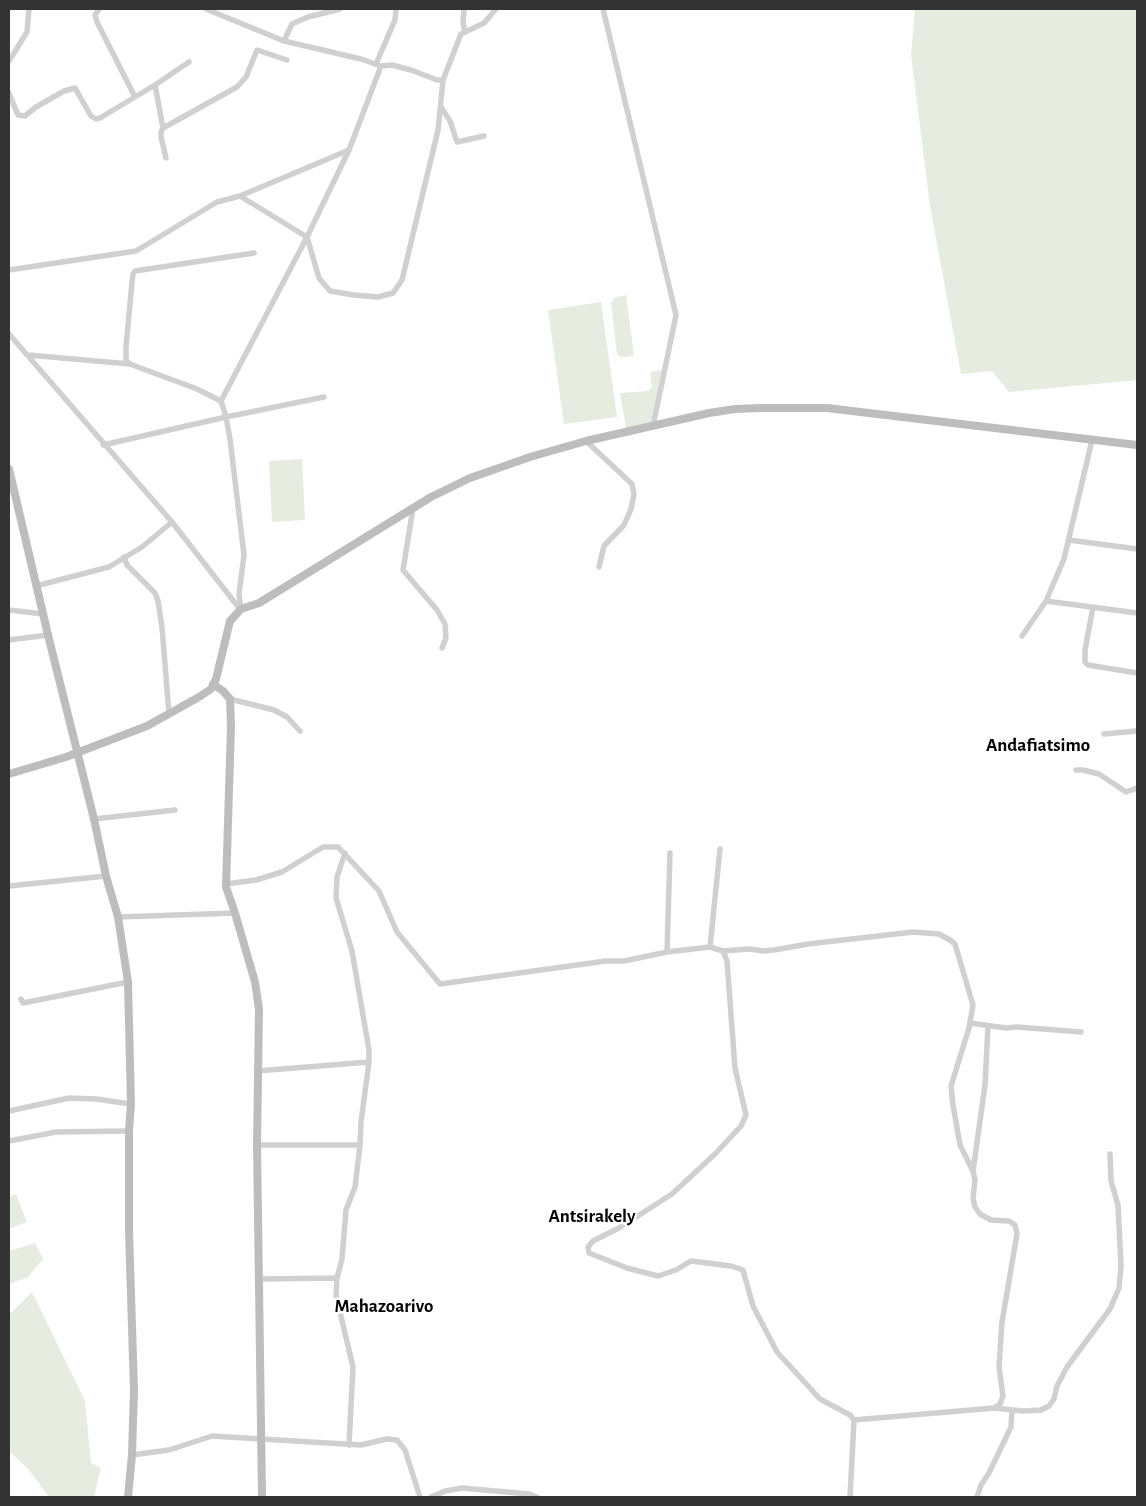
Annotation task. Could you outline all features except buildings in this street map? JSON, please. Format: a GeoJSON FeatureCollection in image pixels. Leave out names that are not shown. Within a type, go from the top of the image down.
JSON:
{"type":"FeatureCollection","features":[{"type":"Feature","properties":{"kind":"main road"},"geometry":{"type":"LineString","coordinates":[[9,774],[66,757],[147,726],[199,697],[210,689],[216,679],[230,621],[240,609],[259,603],[413,508],[470,478],[530,457],[710,412],[735,409],[827,408],[1137,445]]}},
{"type":"Feature","properties":{"kind":"main road"},"geometry":{"type":"LineString","coordinates":[[9,469],[94,819],[106,876],[118,917],[128,982],[131,1104],[129,1131],[129,1231],[134,1390],[132,1455],[128,1497]]}},
{"type":"Feature","properties":{"kind":"main road"},"geometry":{"type":"LineString","coordinates":[[213,684],[230,699],[231,726],[226,888],[255,982],[259,1009],[257,1146],[262,1497]]}},
{"type":"Feature","properties":{"kind":"street"},"geometry":{"type":"LineString","coordinates":[[9,61],[27,32],[29,9]]}},
{"type":"Feature","properties":{"kind":"street"},"geometry":{"type":"LineString","coordinates":[[99,9],[95,15],[97,22],[135,97]]}},
{"type":"Feature","properties":{"kind":"street"},"geometry":{"type":"LineString","coordinates":[[206,9],[284,41],[379,65],[411,70],[437,80],[443,80]]}},
{"type":"Feature","properties":{"kind":"street"},"geometry":{"type":"LineString","coordinates":[[284,41],[292,24],[308,17],[340,9]]}},
{"type":"Feature","properties":{"kind":"street"},"geometry":{"type":"LineString","coordinates":[[240,609],[239,594],[244,555],[226,417],[221,400],[307,237],[349,150],[395,20],[396,9]]}},
{"type":"Feature","properties":{"kind":"street"},"geometry":{"type":"LineString","coordinates":[[464,9],[463,23],[465,32]]}},
{"type":"Feature","properties":{"kind":"street"},"geometry":{"type":"LineString","coordinates":[[240,196],[307,237],[319,278],[330,291],[378,297],[393,293],[402,280],[438,130],[443,80],[461,34],[484,23],[496,9]]}},
{"type":"Feature","properties":{"kind":"street"},"geometry":{"type":"LineString","coordinates":[[603,9],[676,315],[653,426]]}},
{"type":"Feature","properties":{"kind":"street"},"geometry":{"type":"LineString","coordinates":[[166,158],[160,137],[164,128],[237,87],[246,77],[257,50],[287,60]]}},
{"type":"Feature","properties":{"kind":"street"},"geometry":{"type":"LineString","coordinates":[[9,93],[18,114],[25,116],[64,90],[75,88],[92,116],[96,119],[155,85],[189,62]]}},
{"type":"Feature","properties":{"kind":"street"},"geometry":{"type":"LineString","coordinates":[[155,85],[164,128]]}},
{"type":"Feature","properties":{"kind":"street"},"geometry":{"type":"LineString","coordinates":[[441,107],[450,122],[458,142],[484,136]]}},
{"type":"Feature","properties":{"kind":"street"},"geometry":{"type":"LineString","coordinates":[[9,270],[136,251],[217,202],[240,196],[349,150]]}},
{"type":"Feature","properties":{"kind":"street"},"geometry":{"type":"LineString","coordinates":[[130,364],[126,360],[126,347],[132,282],[135,271],[254,253]]}},
{"type":"Feature","properties":{"kind":"street"},"geometry":{"type":"LineString","coordinates":[[9,334],[103,445],[172,522],[240,609]]}},
{"type":"Feature","properties":{"kind":"street"},"geometry":{"type":"LineString","coordinates":[[28,355],[130,364],[221,400]]}},
{"type":"Feature","properties":{"kind":"street"},"geometry":{"type":"LineString","coordinates":[[103,445],[324,397]]}},
{"type":"Feature","properties":{"kind":"street"},"geometry":{"type":"LineString","coordinates":[[1022,636],[1046,601],[1064,559],[1092,440]]}},
{"type":"Feature","properties":{"kind":"street"},"geometry":{"type":"LineString","coordinates":[[586,442],[632,484],[634,494],[631,509],[624,525],[604,546],[599,567]]}},
{"type":"Feature","properties":{"kind":"street"},"geometry":{"type":"LineString","coordinates":[[413,508],[403,570],[437,610],[445,624],[446,638],[442,648]]}},
{"type":"Feature","properties":{"kind":"street"},"geometry":{"type":"LineString","coordinates":[[36,586],[109,567],[142,547],[172,522]]}},
{"type":"Feature","properties":{"kind":"street"},"geometry":{"type":"LineString","coordinates":[[1069,540],[1137,549]]}},
{"type":"Feature","properties":{"kind":"street"},"geometry":{"type":"LineString","coordinates":[[124,557],[127,565],[154,593],[158,601],[169,714]]}},
{"type":"Feature","properties":{"kind":"street"},"geometry":{"type":"LineString","coordinates":[[1046,601],[1137,613]]}},
{"type":"Feature","properties":{"kind":"street"},"geometry":{"type":"LineString","coordinates":[[1093,607],[1085,650],[1085,662],[1088,665],[1137,673]]}},
{"type":"Feature","properties":{"kind":"street"},"geometry":{"type":"LineString","coordinates":[[9,610],[43,614]]}},
{"type":"Feature","properties":{"kind":"street"},"geometry":{"type":"LineString","coordinates":[[9,640],[48,635]]}},
{"type":"Feature","properties":{"kind":"street"},"geometry":{"type":"LineString","coordinates":[[230,699],[274,710],[287,717],[300,731]]}},
{"type":"Feature","properties":{"kind":"street"},"geometry":{"type":"LineString","coordinates":[[1104,734],[1137,731]]}},
{"type":"Feature","properties":{"kind":"street"},"geometry":{"type":"LineString","coordinates":[[1076,770],[1098,774],[1126,792],[1137,788]]}},
{"type":"Feature","properties":{"kind":"street"},"geometry":{"type":"LineString","coordinates":[[94,819],[176,810]]}},
{"type":"Feature","properties":{"kind":"street"},"geometry":{"type":"LineString","coordinates":[[226,884],[256,880],[282,872],[324,847],[338,847],[379,890],[397,932],[440,984],[597,962],[624,961],[667,952],[710,947],[723,951],[774,950],[808,944],[912,932],[938,934],[955,944],[972,1005],[970,1023],[951,1086],[960,1145],[973,1171],[975,1207],[980,1214],[992,1220],[1009,1221],[1015,1225],[1017,1234],[1002,1322],[999,1367],[1004,1396],[1000,1404],[994,1408]]}},
{"type":"Feature","properties":{"kind":"street"},"geometry":{"type":"LineString","coordinates":[[710,947],[720,849]]}},
{"type":"Feature","properties":{"kind":"street"},"geometry":{"type":"LineString","coordinates":[[345,853],[337,877],[336,898],[352,951],[369,1050],[360,1145],[354,1187],[346,1210],[342,1259],[337,1278],[336,1295],[353,1366],[349,1445]]}},
{"type":"Feature","properties":{"kind":"street"},"geometry":{"type":"LineString","coordinates":[[667,952],[670,853]]}},
{"type":"Feature","properties":{"kind":"street"},"geometry":{"type":"LineString","coordinates":[[9,886],[106,876]]}},
{"type":"Feature","properties":{"kind":"street"},"geometry":{"type":"LineString","coordinates":[[118,917],[235,913]]}},
{"type":"Feature","properties":{"kind":"street"},"geometry":{"type":"LineString","coordinates":[[723,951],[728,961],[735,1068],[746,1116],[741,1126],[715,1154],[672,1194],[619,1228],[593,1241],[588,1247],[589,1253],[627,1268],[658,1276],[676,1270],[691,1261],[731,1266],[743,1270],[753,1306],[777,1352],[820,1399],[850,1415],[854,1420],[850,1497]]}},
{"type":"Feature","properties":{"kind":"street"},"geometry":{"type":"LineString","coordinates":[[21,999],[23,1003],[128,982]]}},
{"type":"Feature","properties":{"kind":"street"},"geometry":{"type":"LineString","coordinates":[[970,1023],[988,1026],[1080,1032]]}},
{"type":"Feature","properties":{"kind":"street"},"geometry":{"type":"LineString","coordinates":[[973,1171],[985,1085],[988,1026]]}},
{"type":"Feature","properties":{"kind":"street"},"geometry":{"type":"LineString","coordinates":[[258,1071],[369,1062]]}},
{"type":"Feature","properties":{"kind":"street"},"geometry":{"type":"LineString","coordinates":[[9,1111],[69,1098],[96,1099],[131,1104]]}},
{"type":"Feature","properties":{"kind":"street"},"geometry":{"type":"LineString","coordinates":[[9,1141],[56,1132],[129,1131]]}},
{"type":"Feature","properties":{"kind":"street"},"geometry":{"type":"LineString","coordinates":[[257,1146],[360,1145]]}},
{"type":"Feature","properties":{"kind":"street"},"geometry":{"type":"LineString","coordinates":[[854,1420],[994,1408],[1041,1410],[1049,1406],[1054,1399],[1057,1386],[1067,1367],[1110,1308],[1119,1288],[1121,1266],[1120,1230],[1118,1205],[1111,1180],[1110,1154]]}},
{"type":"Feature","properties":{"kind":"street"},"geometry":{"type":"LineString","coordinates":[[259,1279],[337,1278]]}},
{"type":"Feature","properties":{"kind":"street"},"geometry":{"type":"LineString","coordinates":[[977,1497],[981,1485],[989,1473],[1011,1427],[1012,1410]]}},
{"type":"Feature","properties":{"kind":"street"},"geometry":{"type":"LineString","coordinates":[[132,1455],[170,1450],[212,1436],[349,1445],[361,1445],[387,1439],[397,1440],[405,1450],[420,1497]]}},
{"type":"Feature","properties":{"kind":"street"},"geometry":{"type":"LineString","coordinates":[[431,1497],[445,1491],[462,1488],[529,1494],[537,1497]]}},
{"type":"Feature","properties":{"kind":"shaded area"},"geometry":{"type":"Polygon","coordinates":[[[915,9],[1137,9],[1137,380],[1009,392],[992,371],[961,374],[930,206],[911,55],[915,9]]]}},
{"type":"Feature","properties":{"kind":"shaded area"},"geometry":{"type":"Polygon","coordinates":[[[626,295],[634,356],[620,357],[617,354],[611,303],[614,298],[626,295]]]}},
{"type":"Feature","properties":{"kind":"shaded area"},"geometry":{"type":"Polygon","coordinates":[[[601,302],[617,417],[564,424],[548,310],[601,302]]]}},
{"type":"Feature","properties":{"kind":"shaded area"},"geometry":{"type":"Polygon","coordinates":[[[662,370],[651,422],[626,429],[620,393],[648,391],[652,387],[650,372],[662,370]]]}},
{"type":"Feature","properties":{"kind":"shaded area"},"geometry":{"type":"Polygon","coordinates":[[[302,459],[305,520],[272,522],[269,461],[302,459]]]}},
{"type":"Feature","properties":{"kind":"shaded area"},"geometry":{"type":"Polygon","coordinates":[[[16,1194],[27,1222],[9,1229],[9,1197],[16,1194]]]}},
{"type":"Feature","properties":{"kind":"shaded area"},"geometry":{"type":"Polygon","coordinates":[[[35,1243],[43,1259],[28,1277],[9,1284],[9,1251],[35,1243]]]}},
{"type":"Feature","properties":{"kind":"shaded area"},"geometry":{"type":"Polygon","coordinates":[[[32,1292],[85,1401],[91,1463],[101,1468],[94,1497],[49,1497],[29,1470],[9,1451],[9,1315],[32,1292]]]}},
{"type":"Feature","properties":{"kind":"district","name":"Andafiatsimo"},"geometry":{"type":"Point","coordinates":[1038,745]}},
{"type":"Feature","properties":{"kind":"district","name":"Antsirakely"},"geometry":{"type":"Point","coordinates":[592,1216]}},
{"type":"Feature","properties":{"kind":"district","name":"Mahazoarivo"},"geometry":{"type":"Point","coordinates":[384,1306]}}]}
